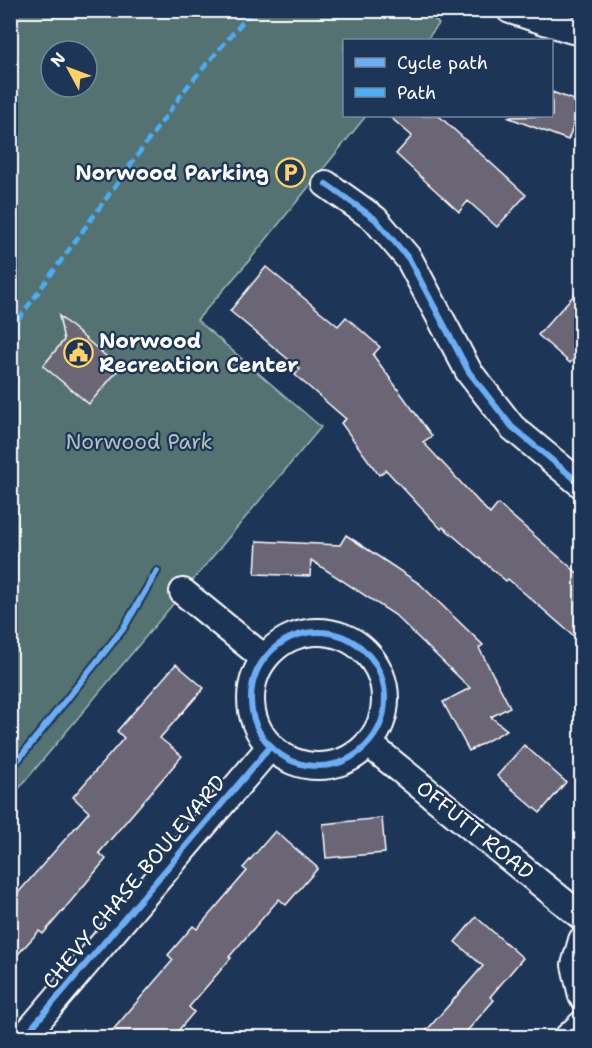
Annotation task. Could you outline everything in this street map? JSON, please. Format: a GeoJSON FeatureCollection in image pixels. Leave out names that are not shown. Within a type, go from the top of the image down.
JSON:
{"type":"FeatureCollection","features":[{"type":"Feature","properties":{"kind":"street"},"geometry":{"type":"LineString","coordinates":[[510,10],[572,30],[582,30]]}},
{"type":"Feature","properties":{"kind":"street"},"geometry":{"type":"LineString","coordinates":[[326,184],[375,219],[409,260],[469,372],[512,427],[582,485]]}},
{"type":"Feature","properties":{"kind":"street"},"geometry":{"type":"LineString","coordinates":[[183,592],[264,658]]}},
{"type":"Feature","properties":{"kind":"street"},"geometry":{"type":"LineString","coordinates":[[236,635],[259,643],[315,632],[330,632],[345,637],[367,652],[381,674],[386,691],[385,710],[369,744],[354,756],[332,766],[317,767],[296,764],[270,747],[256,726],[251,707],[252,684],[264,658],[287,639]]}},
{"type":"Feature","properties":{"kind":"street","name":"OFFUTT ROAD"},"geometry":{"type":"LineString","coordinates":[[369,744],[582,917]]}},
{"type":"Feature","properties":{"kind":"street","name":"CHEVY CHASE BOULEVARD"},"geometry":{"type":"LineString","coordinates":[[23,1038],[270,747]]}},
{"type":"Feature","properties":{"kind":"street"},"geometry":{"type":"LineString","coordinates":[[582,940],[575,965],[582,996]]}},
{"type":"Feature","properties":{"kind":"street"},"geometry":{"type":"LineString","coordinates":[[567,1038],[582,1024]]}},
{"type":"Feature","properties":{"kind":"green space","name":"Norwood Park"},"geometry":{"type":"Polygon","coordinates":[[[11,11],[427,11],[439,24],[427,39],[343,39],[343,117],[365,117],[248,262],[197,320],[321,427],[11,798],[11,11]]]}},
{"type":"Feature","properties":{"kind":"building"},"geometry":{"type":"Polygon","coordinates":[[[553,92],[582,103],[568,140],[507,117],[553,117],[553,92]]]}},
{"type":"Feature","properties":{"kind":"building"},"geometry":{"type":"Polygon","coordinates":[[[390,117],[440,117],[526,195],[497,227],[468,201],[459,212],[396,154],[412,136],[390,117]]]}},
{"type":"Feature","properties":{"kind":"building"},"geometry":{"type":"Polygon","coordinates":[[[266,267],[338,326],[346,317],[380,347],[373,355],[432,436],[423,442],[490,514],[498,504],[582,577],[582,643],[508,579],[506,581],[443,527],[441,529],[386,470],[379,475],[341,423],[346,419],[295,375],[300,369],[230,311],[266,267]]]}},
{"type":"Feature","properties":{"kind":"building"},"geometry":{"type":"Polygon","coordinates":[[[582,286],[582,351],[570,363],[538,335],[582,286]]]}},
{"type":"Feature","properties":{"kind":"building","name":"Norwood Recreation Center"},"geometry":{"type":"Polygon","coordinates":[[[59,316],[120,368],[89,404],[43,366],[64,340],[59,316]]]}},
{"type":"Feature","properties":{"kind":"building"},"geometry":{"type":"Polygon","coordinates":[[[346,535],[420,584],[483,645],[479,648],[510,707],[491,717],[507,730],[469,751],[443,702],[470,688],[395,615],[311,560],[310,576],[255,574],[257,541],[340,545],[346,535]]]}},
{"type":"Feature","properties":{"kind":"building"},"geometry":{"type":"Polygon","coordinates":[[[176,664],[204,688],[160,738],[182,756],[99,853],[106,859],[43,934],[39,931],[10,963],[10,902],[89,812],[73,797],[124,738],[117,731],[176,664]]]}},
{"type":"Feature","properties":{"kind":"building"},"geometry":{"type":"Polygon","coordinates":[[[524,745],[566,782],[540,813],[497,776],[524,745]]]}},
{"type":"Feature","properties":{"kind":"building"},"geometry":{"type":"Polygon","coordinates":[[[382,818],[385,853],[326,858],[323,824],[382,818]]]}},
{"type":"Feature","properties":{"kind":"building"},"geometry":{"type":"Polygon","coordinates":[[[275,831],[318,868],[286,905],[279,899],[229,957],[231,958],[189,1007],[194,1012],[172,1038],[106,1038],[173,960],[168,955],[193,926],[197,929],[247,871],[243,868],[275,831]]]}},
{"type":"Feature","properties":{"kind":"building"},"geometry":{"type":"Polygon","coordinates":[[[476,917],[523,958],[490,997],[494,1000],[461,1038],[420,1038],[483,966],[455,942],[476,917]]]}},
{"type":"Feature","properties":{"kind":"marked path"},"geometry":{"type":"LineString","coordinates":[[10,331],[187,87],[253,10]]}},
{"type":"Feature","properties":{"kind":"cycle path"},"geometry":{"type":"LineString","coordinates":[[326,184],[375,219],[409,259],[469,372],[512,427],[582,485]]}},
{"type":"Feature","properties":{"kind":"cycle path"},"geometry":{"type":"LineString","coordinates":[[10,770],[123,629],[157,571]]}},
{"type":"Feature","properties":{"kind":"cycle path"},"geometry":{"type":"LineString","coordinates":[[318,632],[344,637],[365,652],[380,673],[385,699],[380,725],[365,746],[344,761],[318,766],[292,761],[271,746],[256,725],[251,699],[256,673],[271,652],[292,637],[318,632]]}},
{"type":"Feature","properties":{"kind":"cycle path"},"geometry":{"type":"LineString","coordinates":[[23,1038],[270,747]]}},
{"type":"Feature","properties":{"kind":"place","name":"Norwood Parking"},"geometry":{"type":"Point","coordinates":[290,173]}},
{"type":"Feature","properties":{"kind":"place","name":"Norwood Recreation Center"},"geometry":{"type":"Point","coordinates":[78,353]}}]}
